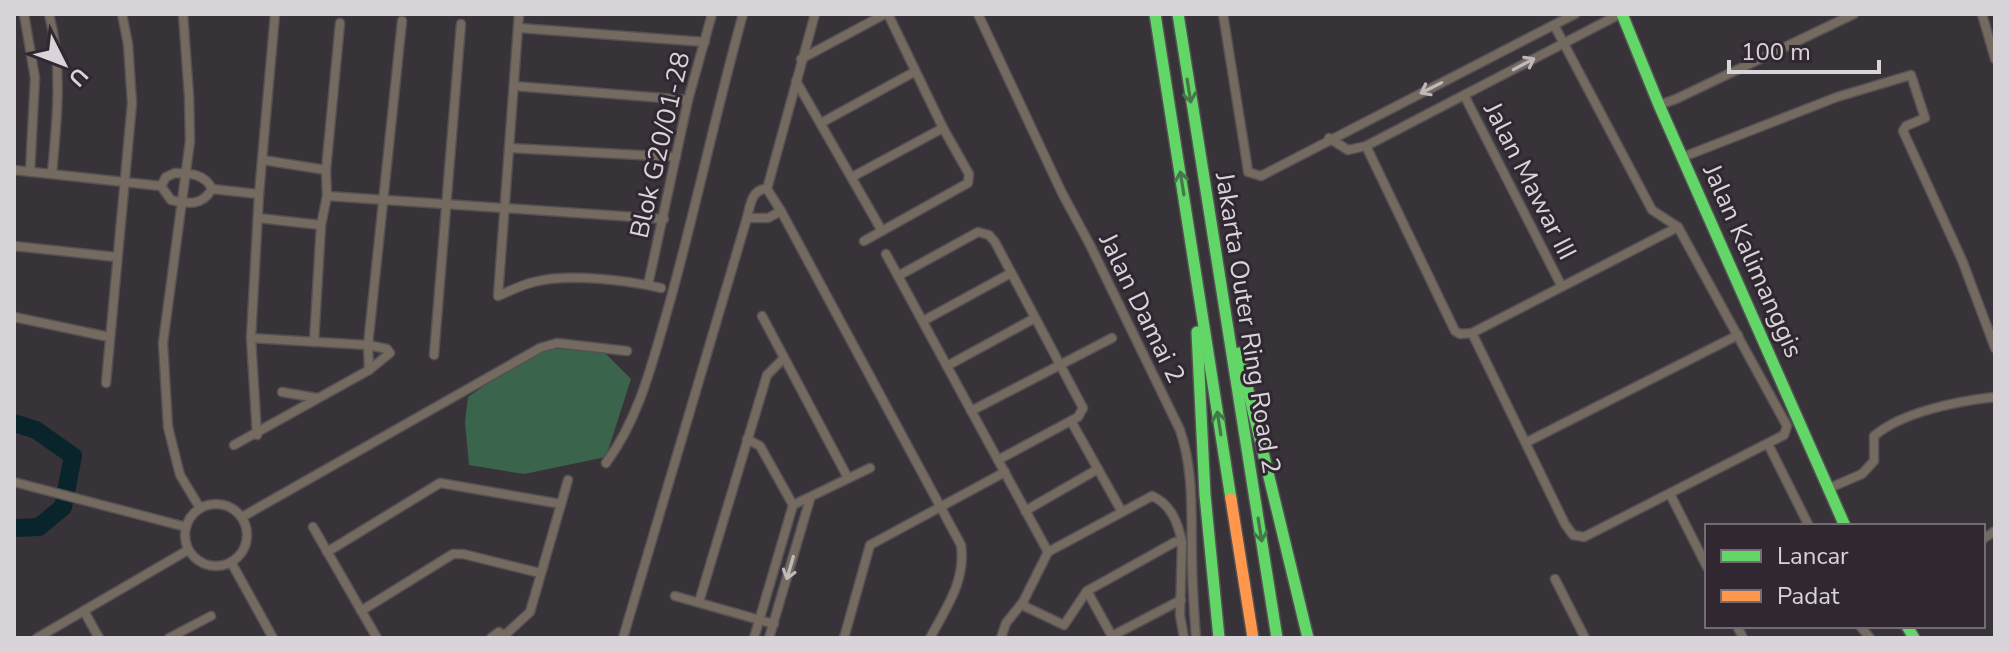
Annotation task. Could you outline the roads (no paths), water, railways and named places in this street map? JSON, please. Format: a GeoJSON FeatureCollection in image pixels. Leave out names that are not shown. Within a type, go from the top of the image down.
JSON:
{"type":"FeatureCollection","features":[{"type":"Feature","properties":{"kind":"main road","name":"Jakarta Outer Ring Road 2"},"geometry":{"type":"LineString","coordinates":[[1155,14],[1253,638]]}},
{"type":"Feature","properties":{"kind":"main road","name":"Jakarta Outer Ring Road 2"},"geometry":{"type":"LineString","coordinates":[[1178,14],[1277,638]]}},
{"type":"Feature","properties":{"kind":"main road","name":"Jalan Kalimanggis"},"geometry":{"type":"LineString","coordinates":[[1621,14],[1844,524]]}},
{"type":"Feature","properties":{"kind":"main road"},"geometry":{"type":"LineString","coordinates":[[1194,260],[1205,495],[1219,638]]}},
{"type":"Feature","properties":{"kind":"main road"},"geometry":{"type":"LineString","coordinates":[[1215,260],[1308,638]]}},
{"type":"Feature","properties":{"kind":"street"},"geometry":{"type":"LineString","coordinates":[[24,14],[35,78],[30,172]]}},
{"type":"Feature","properties":{"kind":"street"},"geometry":{"type":"LineString","coordinates":[[49,14],[56,40],[59,76],[52,173]]}},
{"type":"Feature","properties":{"kind":"street"},"geometry":{"type":"LineString","coordinates":[[106,383],[132,103],[122,14]]}},
{"type":"Feature","properties":{"kind":"street"},"geometry":{"type":"LineString","coordinates":[[183,14],[190,141],[163,343],[164,390],[168,427],[180,475],[200,508]]}},
{"type":"Feature","properties":{"kind":"street"},"geometry":{"type":"LineString","coordinates":[[257,435],[251,338],[259,194],[275,14]]}},
{"type":"Feature","properties":{"kind":"street"},"geometry":{"type":"LineString","coordinates":[[519,14],[498,296],[532,282],[550,280],[588,280],[661,288]]}},
{"type":"Feature","properties":{"kind":"street","name":"Blok G20/01-28"},"geometry":{"type":"LineString","coordinates":[[648,285],[688,100],[712,14]]}},
{"type":"Feature","properties":{"kind":"street"},"geometry":{"type":"LineString","coordinates":[[606,463],[625,435],[649,375],[691,226],[743,14]]}},
{"type":"Feature","properties":{"kind":"street"},"geometry":{"type":"LineString","coordinates":[[815,14],[767,189],[961,545],[964,563],[959,585],[930,638]]}},
{"type":"Feature","properties":{"kind":"street"},"geometry":{"type":"LineString","coordinates":[[801,59],[886,14],[969,174],[968,183],[864,241]]}},
{"type":"Feature","properties":{"kind":"street","name":"Jalan Damai 2"},"geometry":{"type":"LineString","coordinates":[[978,14],[1185,446],[1193,508],[1196,638]]}},
{"type":"Feature","properties":{"kind":"street"},"geometry":{"type":"LineString","coordinates":[[1223,14],[1248,172],[1261,176],[1329,138],[1575,14]]}},
{"type":"Feature","properties":{"kind":"street"},"geometry":{"type":"LineString","coordinates":[[1329,138],[1348,150],[1366,146],[1621,14]]}},
{"type":"Feature","properties":{"kind":"street"},"geometry":{"type":"LineString","coordinates":[[1659,105],[1854,14]]}},
{"type":"Feature","properties":{"kind":"street"},"geometry":{"type":"LineString","coordinates":[[1982,14],[1995,59]]}},
{"type":"Feature","properties":{"kind":"street"},"geometry":{"type":"LineString","coordinates":[[369,370],[368,345],[402,21]]}},
{"type":"Feature","properties":{"kind":"street"},"geometry":{"type":"LineString","coordinates":[[314,342],[321,225],[327,196],[326,170],[340,23]]}},
{"type":"Feature","properties":{"kind":"street"},"geometry":{"type":"LineString","coordinates":[[434,355],[461,24]]}},
{"type":"Feature","properties":{"kind":"street"},"geometry":{"type":"LineString","coordinates":[[1472,333],[1573,535],[1584,537],[1670,494],[1784,435],[1787,426],[1678,227],[1652,210],[1554,25]]}},
{"type":"Feature","properties":{"kind":"street"},"geometry":{"type":"LineString","coordinates":[[519,28],[705,42]]}},
{"type":"Feature","properties":{"kind":"street"},"geometry":{"type":"LineString","coordinates":[[821,123],[914,72]]}},
{"type":"Feature","properties":{"kind":"street"},"geometry":{"type":"LineString","coordinates":[[1683,157],[1837,97],[1912,75],[1925,118],[1906,126],[1903,131],[1962,260],[1995,348]]}},
{"type":"Feature","properties":{"kind":"street"},"geometry":{"type":"LineString","coordinates":[[796,81],[882,231]]}},
{"type":"Feature","properties":{"kind":"street"},"geometry":{"type":"LineString","coordinates":[[514,86],[688,100]]}},
{"type":"Feature","properties":{"kind":"street","name":"Jalan Mawar III"},"geometry":{"type":"LineString","coordinates":[[1464,95],[1561,285]]}},
{"type":"Feature","properties":{"kind":"street"},"geometry":{"type":"LineString","coordinates":[[1395,106],[1406,124]]}},
{"type":"Feature","properties":{"kind":"street"},"geometry":{"type":"LineString","coordinates":[[852,177],[943,128]]}},
{"type":"Feature","properties":{"kind":"street"},"geometry":{"type":"LineString","coordinates":[[1366,146],[1455,331],[1464,335],[1678,227]]}},
{"type":"Feature","properties":{"kind":"street"},"geometry":{"type":"LineString","coordinates":[[509,148],[676,157]]}},
{"type":"Feature","properties":{"kind":"street"},"geometry":{"type":"LineString","coordinates":[[263,160],[326,170]]}},
{"type":"Feature","properties":{"kind":"street"},"geometry":{"type":"LineString","coordinates":[[14,170],[161,186]]}},
{"type":"Feature","properties":{"kind":"street"},"geometry":{"type":"LineString","coordinates":[[161,186],[166,177],[186,173],[206,180],[212,189]]}},
{"type":"Feature","properties":{"kind":"street"},"geometry":{"type":"LineString","coordinates":[[161,186],[168,198],[195,204],[203,201],[212,189]]}},
{"type":"Feature","properties":{"kind":"street"},"geometry":{"type":"LineString","coordinates":[[623,638],[754,193],[762,188],[767,189]]}},
{"type":"Feature","properties":{"kind":"street"},"geometry":{"type":"LineString","coordinates":[[212,189],[259,194]]}},
{"type":"Feature","properties":{"kind":"street"},"geometry":{"type":"LineString","coordinates":[[327,196],[664,219]]}},
{"type":"Feature","properties":{"kind":"street"},"geometry":{"type":"LineString","coordinates":[[747,218],[768,218],[781,211]]}},
{"type":"Feature","properties":{"kind":"street"},"geometry":{"type":"LineString","coordinates":[[258,218],[321,225]]}},
{"type":"Feature","properties":{"kind":"street"},"geometry":{"type":"LineString","coordinates":[[898,276],[978,232],[989,235],[995,242],[1083,408],[1078,417],[998,460]]}},
{"type":"Feature","properties":{"kind":"street"},"geometry":{"type":"LineString","coordinates":[[14,246],[116,257]]}},
{"type":"Feature","properties":{"kind":"street"},"geometry":{"type":"LineString","coordinates":[[886,254],[1048,552]]}},
{"type":"Feature","properties":{"kind":"street"},"geometry":{"type":"LineString","coordinates":[[923,321],[1011,273]]}},
{"type":"Feature","properties":{"kind":"street"},"geometry":{"type":"LineString","coordinates":[[762,316],[848,478]]}},
{"type":"Feature","properties":{"kind":"street"},"geometry":{"type":"LineString","coordinates":[[14,317],[109,337]]}},
{"type":"Feature","properties":{"kind":"street"},"geometry":{"type":"LineString","coordinates":[[947,366],[1035,318]]}},
{"type":"Feature","properties":{"kind":"street"},"geometry":{"type":"LineString","coordinates":[[1527,442],[1738,335]]}},
{"type":"Feature","properties":{"kind":"street"},"geometry":{"type":"LineString","coordinates":[[234,445],[257,435],[369,370],[390,352],[368,345],[251,338]]}},
{"type":"Feature","properties":{"kind":"street"},"geometry":{"type":"LineString","coordinates":[[971,411],[1112,338]]}},
{"type":"Feature","properties":{"kind":"street"},"geometry":{"type":"LineString","coordinates":[[242,517],[540,348],[557,343],[627,351]]}},
{"type":"Feature","properties":{"kind":"street"},"geometry":{"type":"LineString","coordinates":[[699,602],[767,375],[784,358]]}},
{"type":"Feature","properties":{"kind":"street"},"geometry":{"type":"LineString","coordinates":[[282,392],[317,398]]}},
{"type":"Feature","properties":{"kind":"street"},"geometry":{"type":"LineString","coordinates":[[1827,489],[1862,474],[1874,461],[1874,436],[1884,427],[1912,414],[1995,397]]}},
{"type":"Feature","properties":{"kind":"street"},"geometry":{"type":"LineString","coordinates":[[1071,421],[1122,512]]}},
{"type":"Feature","properties":{"kind":"street"},"geometry":{"type":"LineString","coordinates":[[747,439],[760,446],[793,505],[754,638]]}},
{"type":"Feature","properties":{"kind":"street"},"geometry":{"type":"LineString","coordinates":[[1768,444],[1808,524]]}},
{"type":"Feature","properties":{"kind":"street"},"geometry":{"type":"LineString","coordinates":[[793,505],[870,468]]}},
{"type":"Feature","properties":{"kind":"street"},"geometry":{"type":"LineString","coordinates":[[1025,511],[1098,469]]}},
{"type":"Feature","properties":{"kind":"street"},"geometry":{"type":"LineString","coordinates":[[844,638],[870,545],[1005,472]]}},
{"type":"Feature","properties":{"kind":"street"},"geometry":{"type":"LineString","coordinates":[[491,638],[496,632],[507,636],[530,612],[568,480]]}},
{"type":"Feature","properties":{"kind":"street"},"geometry":{"type":"LineString","coordinates":[[14,482],[186,527]]}},
{"type":"Feature","properties":{"kind":"street"},"geometry":{"type":"LineString","coordinates":[[327,552],[440,483],[561,504]]}},
{"type":"Feature","properties":{"kind":"street"},"geometry":{"type":"LineString","coordinates":[[1670,494],[1705,563]]}},
{"type":"Feature","properties":{"kind":"street"},"geometry":{"type":"LineString","coordinates":[[1001,638],[1006,623],[1023,602],[1048,552],[1152,496],[1161,500],[1178,527],[1182,542],[1184,638]]}},
{"type":"Feature","properties":{"kind":"street"},"geometry":{"type":"LineString","coordinates":[[769,638],[810,499]]}},
{"type":"Feature","properties":{"kind":"street"},"geometry":{"type":"LineString","coordinates":[[218,503],[227,505],[242,517],[246,525],[246,545],[231,562],[214,566],[204,564],[188,550],[186,527],[191,516],[200,508],[218,503]]}},
{"type":"Feature","properties":{"kind":"street"},"geometry":{"type":"LineString","coordinates":[[313,527],[377,638]]}},
{"type":"Feature","properties":{"kind":"street"},"geometry":{"type":"LineString","coordinates":[[1023,602],[1026,607],[1064,625],[1087,591],[1175,542],[1182,542]]}},
{"type":"Feature","properties":{"kind":"street"},"geometry":{"type":"LineString","coordinates":[[37,638],[188,550]]}},
{"type":"Feature","properties":{"kind":"street"},"geometry":{"type":"LineString","coordinates":[[361,611],[453,554],[540,573]]}},
{"type":"Feature","properties":{"kind":"street"},"geometry":{"type":"LineString","coordinates":[[231,562],[273,638]]}},
{"type":"Feature","properties":{"kind":"street"},"geometry":{"type":"LineString","coordinates":[[1555,579],[1585,638]]}},
{"type":"Feature","properties":{"kind":"street"},"geometry":{"type":"LineString","coordinates":[[1087,591],[1112,637],[1181,600]]}},
{"type":"Feature","properties":{"kind":"street"},"geometry":{"type":"LineString","coordinates":[[675,596],[774,624]]}},
{"type":"Feature","properties":{"kind":"street"},"geometry":{"type":"LineString","coordinates":[[84,611],[99,638]]}},
{"type":"Feature","properties":{"kind":"street"},"geometry":{"type":"LineString","coordinates":[[169,638],[211,616]]}},
{"type":"Feature","properties":{"kind":"waterway"},"geometry":{"type":"LineString","coordinates":[[14,423],[36,430],[73,456],[63,507],[39,527],[14,528]]}}]}
